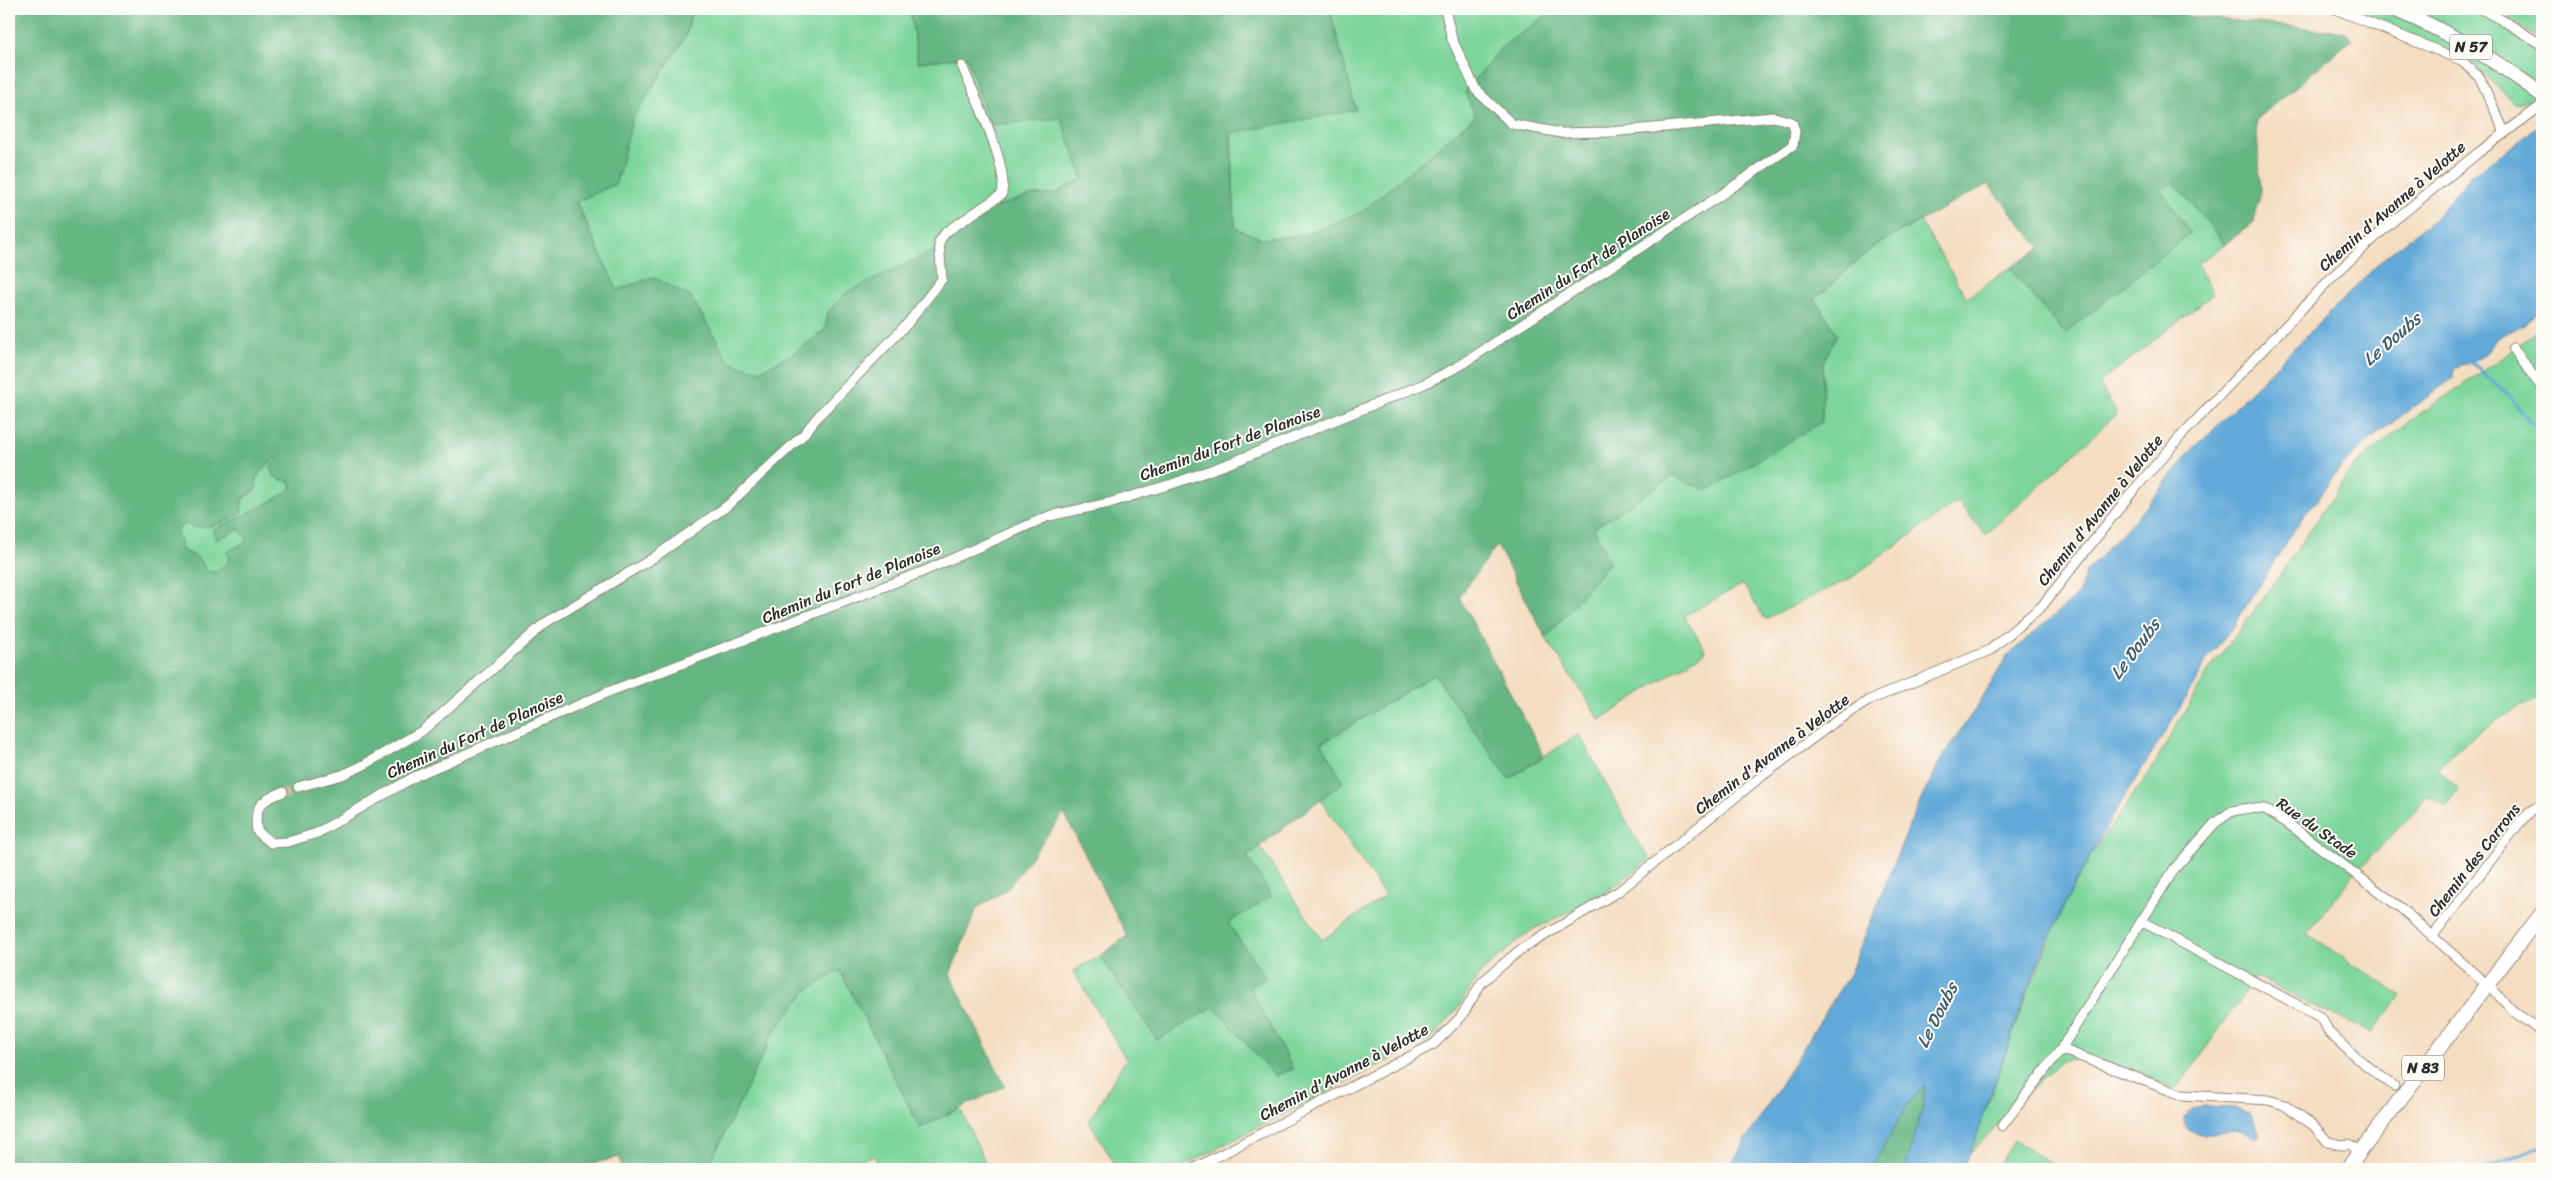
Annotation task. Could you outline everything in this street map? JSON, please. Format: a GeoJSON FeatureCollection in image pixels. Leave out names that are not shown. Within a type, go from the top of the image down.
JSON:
{"type":"FeatureCollection","features":[{"type":"Feature","properties":{"kind":"main road","name":"N 57"},"geometry":{"type":"LineString","coordinates":[[2394,9],[2480,52],[2542,95]]}},
{"type":"Feature","properties":{"kind":"main road","name":"N 83"},"geometry":{"type":"LineString","coordinates":[[2347,1169],[2542,913]]}},
{"type":"Feature","properties":{"kind":"street","name":"Chemin du Fort de Planoise"},"geometry":{"type":"LineString","coordinates":[[283,792],[265,800],[257,811],[257,831],[271,842],[288,842],[317,833],[366,803],[416,776],[608,692],[913,575],[1049,516],[1109,503],[1183,480],[1233,462],[1424,384],[1461,365],[1724,193],[1792,145],[1795,131],[1792,122],[1774,117],[1610,132],[1561,133],[1512,124],[1476,90],[1452,39],[1445,9]]}},
{"type":"Feature","properties":{"kind":"street"},"geometry":{"type":"LineString","coordinates":[[2335,9],[2461,60],[2480,78],[2505,133]]}},
{"type":"Feature","properties":{"kind":"street"},"geometry":{"type":"LineString","coordinates":[[2481,9],[2542,45]]}},
{"type":"Feature","properties":{"kind":"street","name":"Chemin du Fort de Planoise"},"geometry":{"type":"LineString","coordinates":[[298,787],[342,775],[362,766],[422,731],[545,623],[653,558],[727,506],[803,435],[820,414],[908,323],[942,279],[939,242],[942,237],[946,232],[1001,195],[1005,188],[1001,166],[980,106],[962,66]]}},
{"type":"Feature","properties":{"kind":"street","name":"Chemin d'Avanne à Velotte"},"geometry":{"type":"LineString","coordinates":[[1193,1169],[1434,1044],[1460,1017],[1482,982],[1520,950],[1619,891],[1758,779],[1836,721],[1870,700],[1990,650],[2042,606],[2133,491],[2180,437],[2332,276],[2392,222],[2542,105]]}},
{"type":"Feature","properties":{"kind":"street"},"geometry":{"type":"LineString","coordinates":[[2513,348],[2542,388]]}},
{"type":"Feature","properties":{"kind":"street","name":"Chemin des Carrons"},"geometry":{"type":"LineString","coordinates":[[2432,937],[2527,814],[2542,804]]}},
{"type":"Feature","properties":{"kind":"street","name":"Rue du Stade"},"geometry":{"type":"LineString","coordinates":[[2002,1126],[2061,1049],[2175,868],[2215,823],[2232,811],[2249,808],[2264,809],[2290,825],[2402,909],[2487,985],[2513,1011],[2542,1032]]}},
{"type":"Feature","properties":{"kind":"street"},"geometry":{"type":"LineString","coordinates":[[2141,921],[2320,1017],[2325,1021],[2328,1030],[2351,1054],[2394,1086]]}},
{"type":"Feature","properties":{"kind":"street"},"geometry":{"type":"LineString","coordinates":[[2061,1049],[2182,1095],[2269,1100],[2284,1105],[2313,1125],[2328,1142],[2349,1144],[2361,1152]]}},
{"type":"Feature","properties":{"kind":"green space"},"geometry":{"type":"Polygon","coordinates":[[[9,9],[692,9],[686,36],[632,119],[616,184],[576,202],[617,290],[653,277],[691,297],[730,363],[760,371],[796,352],[825,330],[828,312],[846,293],[943,246],[985,210],[1033,195],[1055,194],[1083,178],[1061,118],[990,125],[967,57],[918,62],[910,9],[1330,9],[1356,110],[1231,133],[1235,228],[1262,239],[1304,235],[1362,212],[1475,116],[1465,92],[1502,47],[1549,13],[1547,9],[2139,9],[2186,16],[2346,32],[2352,39],[2256,120],[2261,190],[2254,222],[2225,244],[2174,182],[2161,190],[2190,233],[2065,334],[2010,268],[2041,248],[1988,184],[1872,247],[1815,299],[1837,335],[1823,362],[1822,422],[1707,491],[1673,476],[1594,528],[1609,563],[1546,638],[1497,545],[1459,597],[1544,756],[1509,779],[1434,674],[1322,743],[1343,782],[1247,856],[1272,896],[1228,923],[1266,978],[1249,987],[1293,1069],[1275,1076],[1214,1007],[1157,1040],[1100,956],[1127,936],[1064,813],[1006,890],[977,908],[950,974],[1005,1086],[920,1128],[840,970],[805,992],[772,1035],[710,1164],[694,1169],[622,1169],[620,1157],[567,1169],[9,1169],[9,9]],[[277,457],[274,459],[256,477],[257,488],[242,499],[241,513],[228,520],[207,527],[186,524],[179,528],[177,532],[182,550],[200,560],[206,571],[216,572],[229,561],[227,552],[248,540],[239,529],[216,540],[212,531],[276,499],[292,488],[290,482],[274,476],[272,473],[271,466],[278,460],[277,457]]]}},
{"type":"Feature","properties":{"kind":"green space"},"geometry":{"type":"Polygon","coordinates":[[[692,9],[910,9],[918,62],[967,57],[990,125],[1062,117],[1083,178],[1055,194],[1033,195],[985,210],[943,246],[828,312],[825,330],[796,352],[760,371],[730,363],[691,297],[653,277],[617,290],[576,201],[616,184],[632,119],[686,36],[692,9]]]}},
{"type":"Feature","properties":{"kind":"green space"},"geometry":{"type":"Polygon","coordinates":[[[1330,9],[1547,9],[1550,13],[1502,47],[1465,92],[1475,116],[1362,212],[1304,235],[1262,239],[1235,228],[1231,132],[1356,110],[1330,9]]]}},
{"type":"Feature","properties":{"kind":"green space"},"geometry":{"type":"Polygon","coordinates":[[[2139,9],[2188,9],[2186,16],[2139,9]]]}},
{"type":"Feature","properties":{"kind":"green space"},"geometry":{"type":"Polygon","coordinates":[[[2345,9],[2376,9],[2422,27],[2462,48],[2539,99],[2514,103],[2468,59],[2345,9]]]}},
{"type":"Feature","properties":{"kind":"green space"},"geometry":{"type":"Polygon","coordinates":[[[2408,9],[2474,9],[2536,45],[2542,50],[2542,89],[2497,55],[2408,9]]]}},
{"type":"Feature","properties":{"kind":"green space"},"geometry":{"type":"Polygon","coordinates":[[[2521,9],[2542,9],[2542,41],[2508,18],[2521,9]]]}},
{"type":"Feature","properties":{"kind":"green space"},"geometry":{"type":"Polygon","coordinates":[[[2174,182],[2225,244],[2197,264],[2213,294],[2099,383],[2117,414],[1985,535],[1958,501],[1851,578],[1765,619],[1743,584],[1684,616],[1706,651],[1600,720],[1546,638],[1609,563],[1594,528],[1673,476],[1822,422],[1823,362],[1837,335],[1815,299],[1873,247],[1920,221],[1967,298],[2010,268],[2065,334],[2161,190],[2174,182]]]}},
{"type":"Feature","properties":{"kind":"green space"},"geometry":{"type":"Polygon","coordinates":[[[2542,327],[2542,698],[2499,719],[2460,747],[2437,769],[2459,789],[2447,807],[2426,795],[2413,813],[2352,876],[2307,934],[2402,996],[2371,1033],[2256,977],[2177,1089],[2088,1055],[2061,1062],[2013,1105],[1970,1154],[2026,996],[2064,906],[2090,856],[2147,776],[2209,670],[2261,602],[2354,466],[2412,419],[2501,359],[2542,327]]]}},
{"type":"Feature","properties":{"kind":"green space"},"geometry":{"type":"Polygon","coordinates":[[[277,457],[279,460],[270,469],[277,478],[290,482],[292,488],[276,499],[212,531],[224,536],[239,528],[249,540],[222,569],[216,572],[205,571],[200,560],[182,550],[177,532],[179,527],[186,524],[207,527],[221,523],[241,513],[242,499],[254,492],[256,477],[277,457]]]}},
{"type":"Feature","properties":{"kind":"green space"},"geometry":{"type":"Polygon","coordinates":[[[1434,674],[1509,779],[1579,734],[1638,843],[1650,859],[1604,894],[1530,931],[1481,972],[1455,1012],[1432,1038],[1177,1169],[1118,1169],[1089,1121],[1126,1059],[1073,971],[1100,956],[1157,1039],[1214,1007],[1275,1076],[1292,1069],[1249,987],[1265,977],[1228,923],[1247,856],[1260,847],[1322,940],[1385,896],[1320,799],[1343,782],[1321,744],[1434,674]]]}},
{"type":"Feature","properties":{"kind":"green space"},"geometry":{"type":"Polygon","coordinates":[[[840,970],[920,1128],[959,1106],[986,1164],[973,1169],[880,1169],[874,1155],[836,1169],[712,1169],[710,1164],[772,1035],[805,992],[840,970]]]}},
{"type":"Feature","properties":{"kind":"green space"},"geometry":{"type":"Polygon","coordinates":[[[1925,1084],[1923,1107],[1905,1169],[1871,1169],[1908,1104],[1925,1084]]]}},
{"type":"Feature","properties":{"kind":"green space"},"geometry":{"type":"Polygon","coordinates":[[[2014,1140],[2059,1169],[1996,1169],[2014,1140]]]}},
{"type":"Feature","properties":{"kind":"water","name":"Le Doubs"},"geometry":{"type":"Polygon","coordinates":[[[2542,123],[2542,309],[2523,324],[2496,339],[2488,352],[2477,360],[2453,368],[2453,378],[2382,431],[2342,466],[2303,516],[2233,627],[2205,662],[2199,676],[2112,818],[2079,876],[2037,966],[1970,1154],[1962,1169],[1905,1169],[1923,1107],[1925,1085],[1908,1104],[1871,1169],[1728,1169],[1850,973],[1913,816],[1942,757],[1978,705],[2008,655],[2078,595],[2086,572],[2146,507],[2191,451],[2384,258],[2434,219],[2473,173],[2483,168],[2542,123]]]}},
{"type":"Feature","properties":{"kind":"water"},"geometry":{"type":"Polygon","coordinates":[[[2202,1107],[2236,1108],[2249,1113],[2260,1134],[2257,1138],[2238,1131],[2205,1134],[2190,1131],[2185,1126],[2184,1117],[2193,1109],[2202,1107]]]}},
{"type":"Feature","properties":{"kind":"waterway"},"geometry":{"type":"LineString","coordinates":[[2468,360],[2508,395],[2529,420],[2542,428]]}},
{"type":"Feature","properties":{"kind":"waterway"},"geometry":{"type":"LineString","coordinates":[[2485,1169],[2542,1146]]}},
{"type":"Feature","properties":{"kind":"tunnel"},"geometry":{"type":"LineString","coordinates":[[283,792],[298,787]]}}]}
